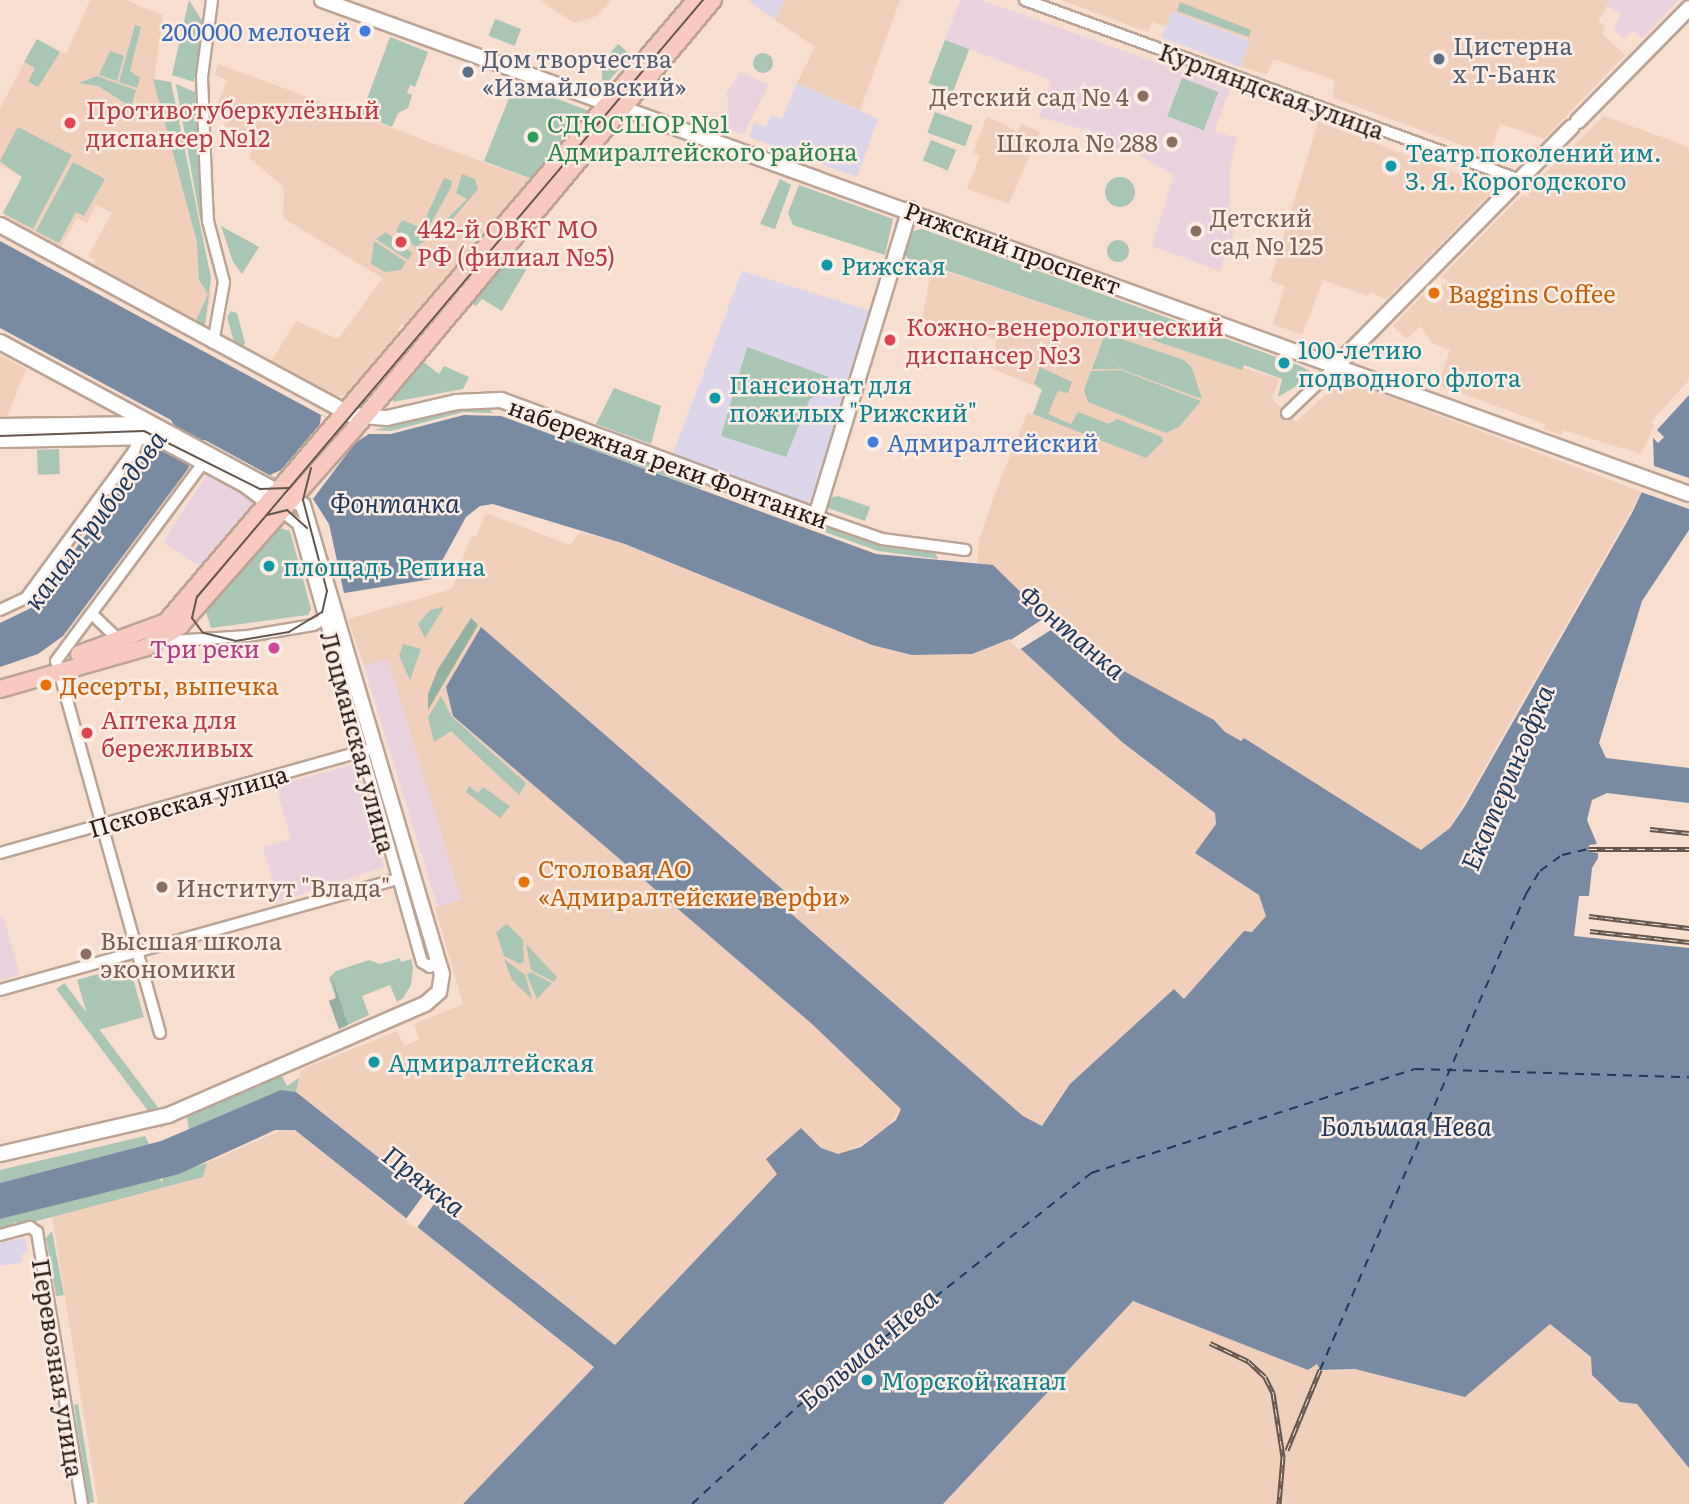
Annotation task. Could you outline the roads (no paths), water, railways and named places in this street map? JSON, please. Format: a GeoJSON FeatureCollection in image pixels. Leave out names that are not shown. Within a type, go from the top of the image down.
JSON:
{"type":"FeatureCollection","features":[{"type":"Feature","properties":{"kind":"main road"},"geometry":{"type":"LineString","coordinates":[[278,496],[297,495],[351,420],[615,103],[696,0]]}},
{"type":"Feature","properties":{"kind":"main road"},"geometry":{"type":"LineString","coordinates":[[615,103],[713,0]]}},
{"type":"Feature","properties":{"kind":"main road"},"geometry":{"type":"LineString","coordinates":[[0,679],[155,637],[180,626],[278,496],[351,420]]}},
{"type":"Feature","properties":{"kind":"main road"},"geometry":{"type":"LineString","coordinates":[[0,689],[57,665]]}},
{"type":"Feature","properties":{"kind":"street"},"geometry":{"type":"LineString","coordinates":[[212,0],[202,76],[205,180],[208,221],[224,282],[212,343]]}},
{"type":"Feature","properties":{"kind":"street","name":"Рижский проспект"},"geometry":{"type":"LineString","coordinates":[[322,0],[910,209],[1689,494]]}},
{"type":"Feature","properties":{"kind":"street","name":"Рижский проспект"},"geometry":{"type":"LineString","coordinates":[[349,0],[615,103]]}},
{"type":"Feature","properties":{"kind":"street","name":"Курляндская улица"},"geometry":{"type":"LineString","coordinates":[[1025,0],[1520,180]]}},
{"type":"Feature","properties":{"kind":"street"},"geometry":{"type":"LineString","coordinates":[[1287,413],[1689,8]]}},
{"type":"Feature","properties":{"kind":"street"},"geometry":{"type":"LineString","coordinates":[[816,516],[910,209]]}},
{"type":"Feature","properties":{"kind":"street","name":"набережная реки Фонтанки"},"geometry":{"type":"LineString","coordinates":[[0,225],[351,420],[387,418],[457,402],[501,400],[882,539],[965,550]]}},
{"type":"Feature","properties":{"kind":"street"},"geometry":{"type":"LineString","coordinates":[[0,342],[153,424],[167,436],[278,496],[298,524],[331,616]]}},
{"type":"Feature","properties":{"kind":"street"},"geometry":{"type":"LineString","coordinates":[[0,610],[26,598],[134,451],[139,429],[126,410]]}},
{"type":"Feature","properties":{"kind":"street"},"geometry":{"type":"LineString","coordinates":[[0,440],[139,429],[153,424]]}},
{"type":"Feature","properties":{"kind":"street"},"geometry":{"type":"LineString","coordinates":[[0,426],[139,429],[167,436]]}},
{"type":"Feature","properties":{"kind":"street"},"geometry":{"type":"LineString","coordinates":[[160,1033],[57,665],[200,454]]}},
{"type":"Feature","properties":{"kind":"street"},"geometry":{"type":"LineString","coordinates":[[297,495],[310,520],[331,616]]}},
{"type":"Feature","properties":{"kind":"street"},"geometry":{"type":"LineString","coordinates":[[93,615],[126,643]]}},
{"type":"Feature","properties":{"kind":"street"},"geometry":{"type":"LineString","coordinates":[[155,637],[248,636],[331,616]]}},
{"type":"Feature","properties":{"kind":"street","name":"Лоцманская улица"},"geometry":{"type":"LineString","coordinates":[[0,1154],[169,1115],[401,1015],[439,992],[438,958],[353,667],[331,616]]}},
{"type":"Feature","properties":{"kind":"street","name":"Лоцманская улица"},"geometry":{"type":"LineString","coordinates":[[331,616],[338,673],[423,965],[433,966],[438,958]]}},
{"type":"Feature","properties":{"kind":"street"},"geometry":{"type":"LineString","coordinates":[[338,673],[342,666],[353,667]]}},
{"type":"Feature","properties":{"kind":"street","name":"Псковская улица"},"geometry":{"type":"LineString","coordinates":[[0,853],[377,747]]}},
{"type":"Feature","properties":{"kind":"street"},"geometry":{"type":"LineString","coordinates":[[373,793],[389,789]]}},
{"type":"Feature","properties":{"kind":"street"},"geometry":{"type":"LineString","coordinates":[[0,990],[397,879]]}},
{"type":"Feature","properties":{"kind":"street","name":"Перевозная улица"},"geometry":{"type":"LineString","coordinates":[[0,1235],[26,1228],[37,1232],[82,1504]]}},
{"type":"Feature","properties":{"kind":"water","name":"Большая Нева"},"geometry":{"type":"Polygon","coordinates":[[[0,241],[321,415],[369,434],[391,434],[464,415],[501,416],[876,554],[993,565],[1074,644],[1214,720],[1225,732],[1241,741],[1244,738],[1421,850],[1450,828],[1465,806],[1632,513],[1654,466],[1653,438],[1658,443],[1664,437],[1657,430],[1689,395],[1689,530],[1642,601],[1599,743],[1606,758],[1689,768],[1689,803],[1607,793],[1592,800],[1587,820],[1597,844],[1589,845],[1589,852],[1598,853],[1598,858],[1592,868],[1589,896],[1579,896],[1574,936],[1689,948],[1689,1468],[1637,1404],[1620,1402],[1592,1375],[1591,1357],[1550,1324],[1465,1397],[1355,1369],[1320,1370],[1317,1364],[1308,1370],[1133,1301],[943,1504],[463,1504],[594,1367],[295,1130],[275,1130],[179,1174],[0,1219],[0,1183],[161,1141],[281,1090],[296,1092],[615,1345],[777,1174],[766,1159],[801,1128],[821,1148],[838,1154],[861,1147],[896,1120],[901,1109],[812,1024],[453,716],[446,687],[481,627],[788,894],[780,904],[1023,1116],[1042,1126],[1070,1084],[1174,989],[1184,999],[1244,931],[1252,932],[1266,916],[1259,895],[1195,853],[1216,824],[1215,813],[1122,742],[1010,639],[972,654],[912,655],[872,645],[625,544],[493,504],[480,506],[466,517],[432,579],[344,593],[329,524],[313,499],[205,440],[199,441],[188,469],[63,636],[38,654],[0,667],[0,623],[31,608],[152,447],[175,427],[171,420],[0,328],[0,241]]]}},
{"type":"Feature","properties":{"kind":"tram line"},"geometry":{"type":"LineString","coordinates":[[311,468],[303,500],[327,591],[322,612],[289,632],[236,641],[203,633],[192,618],[197,597],[703,0]]}},
{"type":"Feature","properties":{"kind":"tram line"},"geometry":{"type":"LineString","coordinates":[[0,436],[144,431],[260,489],[289,488]]}},
{"type":"Feature","properties":{"kind":"tram line"},"geometry":{"type":"LineString","coordinates":[[267,515],[287,510],[307,528]]}},
{"type":"Feature","properties":{"kind":"railway"},"geometry":{"type":"LineString","coordinates":[[1650,829],[1689,833]]}},
{"type":"Feature","properties":{"kind":"railway"},"geometry":{"type":"LineString","coordinates":[[1589,849],[1689,849]]}},
{"type":"Feature","properties":{"kind":"railway"},"geometry":{"type":"LineString","coordinates":[[1589,916],[1689,928]]}},
{"type":"Feature","properties":{"kind":"railway"},"geometry":{"type":"LineString","coordinates":[[1590,931],[1689,942]]}},
{"type":"Feature","properties":{"kind":"railway"},"geometry":{"type":"LineString","coordinates":[[1210,1343],[1248,1361],[1265,1377],[1273,1393],[1283,1457],[1279,1504]]}},
{"type":"Feature","properties":{"kind":"railway"},"geometry":{"type":"LineString","coordinates":[[1287,1450],[1320,1370]]}},
{"type":"Feature","properties":{"kind":"place","name":"200000 мелочей"},"geometry":{"type":"Point","coordinates":[365,31]}},
{"type":"Feature","properties":{"kind":"place","name":"Цистерна х Т-Банк"},"geometry":{"type":"Point","coordinates":[1439,59]}},
{"type":"Feature","properties":{"kind":"place","name":"Дом творчества «Измайловский»"},"geometry":{"type":"Point","coordinates":[468,72]}},
{"type":"Feature","properties":{"kind":"place","name":"Детский сад № 4"},"geometry":{"type":"Point","coordinates":[1143,96]}},
{"type":"Feature","properties":{"kind":"place","name":"Противотуберкулёзный диспансер №12"},"geometry":{"type":"Point","coordinates":[70,123]}},
{"type":"Feature","properties":{"kind":"place","name":"СДЮСШОР №1 Адмиралтейского района"},"geometry":{"type":"Point","coordinates":[533,137]}},
{"type":"Feature","properties":{"kind":"place","name":"Школа № 288"},"geometry":{"type":"Point","coordinates":[1172,142]}},
{"type":"Feature","properties":{"kind":"place","name":"Театр поколений им. З. Я. Корогодского"},"geometry":{"type":"Point","coordinates":[1391,166]}},
{"type":"Feature","properties":{"kind":"place","name":"Детский сад № 125"},"geometry":{"type":"Point","coordinates":[1196,231]}},
{"type":"Feature","properties":{"kind":"place","name":"442-й ОВКГ МО РФ (филиал №5)"},"geometry":{"type":"Point","coordinates":[401,242]}},
{"type":"Feature","properties":{"kind":"place","name":"Рижская"},"geometry":{"type":"Point","coordinates":[827,265]}},
{"type":"Feature","properties":{"kind":"place","name":"Baggins Coffee"},"geometry":{"type":"Point","coordinates":[1434,293]}},
{"type":"Feature","properties":{"kind":"place","name":"Кожно-венерологический диспансер №3"},"geometry":{"type":"Point","coordinates":[890,340]}},
{"type":"Feature","properties":{"kind":"place","name":"100-летию подводного флота"},"geometry":{"type":"Point","coordinates":[1284,363]}},
{"type":"Feature","properties":{"kind":"place","name":"Пансионат для пожилых \"Рижский\""},"geometry":{"type":"Point","coordinates":[715,398]}},
{"type":"Feature","properties":{"kind":"place","name":"Адмиралтейский"},"geometry":{"type":"Point","coordinates":[873,442]}},
{"type":"Feature","properties":{"kind":"place","name":"площадь Репина"},"geometry":{"type":"Point","coordinates":[269,566]}},
{"type":"Feature","properties":{"kind":"place","name":"Три реки"},"geometry":{"type":"Point","coordinates":[274,648]}},
{"type":"Feature","properties":{"kind":"place","name":"Десерты, выпечка"},"geometry":{"type":"Point","coordinates":[46,685]}},
{"type":"Feature","properties":{"kind":"place","name":"Аптека для бережливых"},"geometry":{"type":"Point","coordinates":[87,733]}},
{"type":"Feature","properties":{"kind":"place","name":"Столовая АО «Адмиралтейские верфи»"},"geometry":{"type":"Point","coordinates":[524,882]}},
{"type":"Feature","properties":{"kind":"place","name":"Институт \"Влада\""},"geometry":{"type":"Point","coordinates":[162,887]}},
{"type":"Feature","properties":{"kind":"place","name":"Высшая школа экономики"},"geometry":{"type":"Point","coordinates":[86,954]}},
{"type":"Feature","properties":{"kind":"place","name":"Адмиралтейская"},"geometry":{"type":"Point","coordinates":[374,1062]}},
{"type":"Feature","properties":{"kind":"place","name":"Морской канал"},"geometry":{"type":"Point","coordinates":[867,1380]}},
{"type":"Feature","properties":{"kind":"water label","name":"Фонтанка"},"geometry":{"type":"Point","coordinates":[395,502]}},
{"type":"Feature","properties":{"kind":"water label","name":"канал Грибоедова"},"geometry":{"type":"Point","coordinates":[94,519]}},
{"type":"Feature","properties":{"kind":"water label","name":"Фонтанка"},"geometry":{"type":"Point","coordinates":[1073,631]}},
{"type":"Feature","properties":{"kind":"water label","name":"Екатерингофка"},"geometry":{"type":"Point","coordinates":[1506,777]}},
{"type":"Feature","properties":{"kind":"water label","name":"Пряжка"},"geometry":{"type":"Point","coordinates":[425,1180]}}]}
